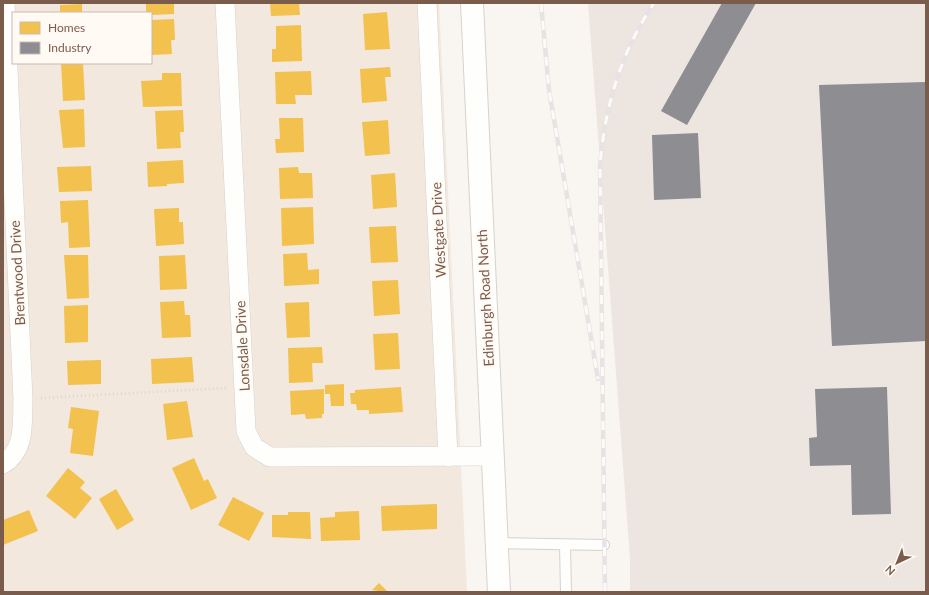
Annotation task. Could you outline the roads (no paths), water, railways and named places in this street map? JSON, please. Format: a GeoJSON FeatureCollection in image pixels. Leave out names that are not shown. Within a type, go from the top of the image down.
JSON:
{"type":"FeatureCollection","features":[{"type":"Feature","properties":{"kind":"main road","name":"Edinburgh Road North"},"geometry":{"type":"LineString","coordinates":[[472,3],[499,592]]}},
{"type":"Feature","properties":{"kind":"street","name":"Brentwood Drive"},"geometry":{"type":"LineString","coordinates":[[3,464],[12,459],[22,439],[23,399],[5,3]]}},
{"type":"Feature","properties":{"kind":"street","name":"Lonsdale Drive"},"geometry":{"type":"LineString","coordinates":[[225,3],[246,431],[254,447],[270,457],[492,456]]}},
{"type":"Feature","properties":{"kind":"street","name":"Westgate Drive"},"geometry":{"type":"LineString","coordinates":[[427,3],[448,457]]}},
{"type":"Feature","properties":{"kind":"lane"},"geometry":{"type":"LineString","coordinates":[[497,543],[604,545]]}},
{"type":"Feature","properties":{"kind":"lane"},"geometry":{"type":"LineString","coordinates":[[565,545],[566,592]]}},
{"type":"Feature","properties":{"kind":"railway"},"geometry":{"type":"LineString","coordinates":[[541,3],[549,90],[598,379]]}},
{"type":"Feature","properties":{"kind":"railway"},"geometry":{"type":"LineString","coordinates":[[605,592],[600,165],[602,143],[616,80],[632,41],[654,3]]}}]}
